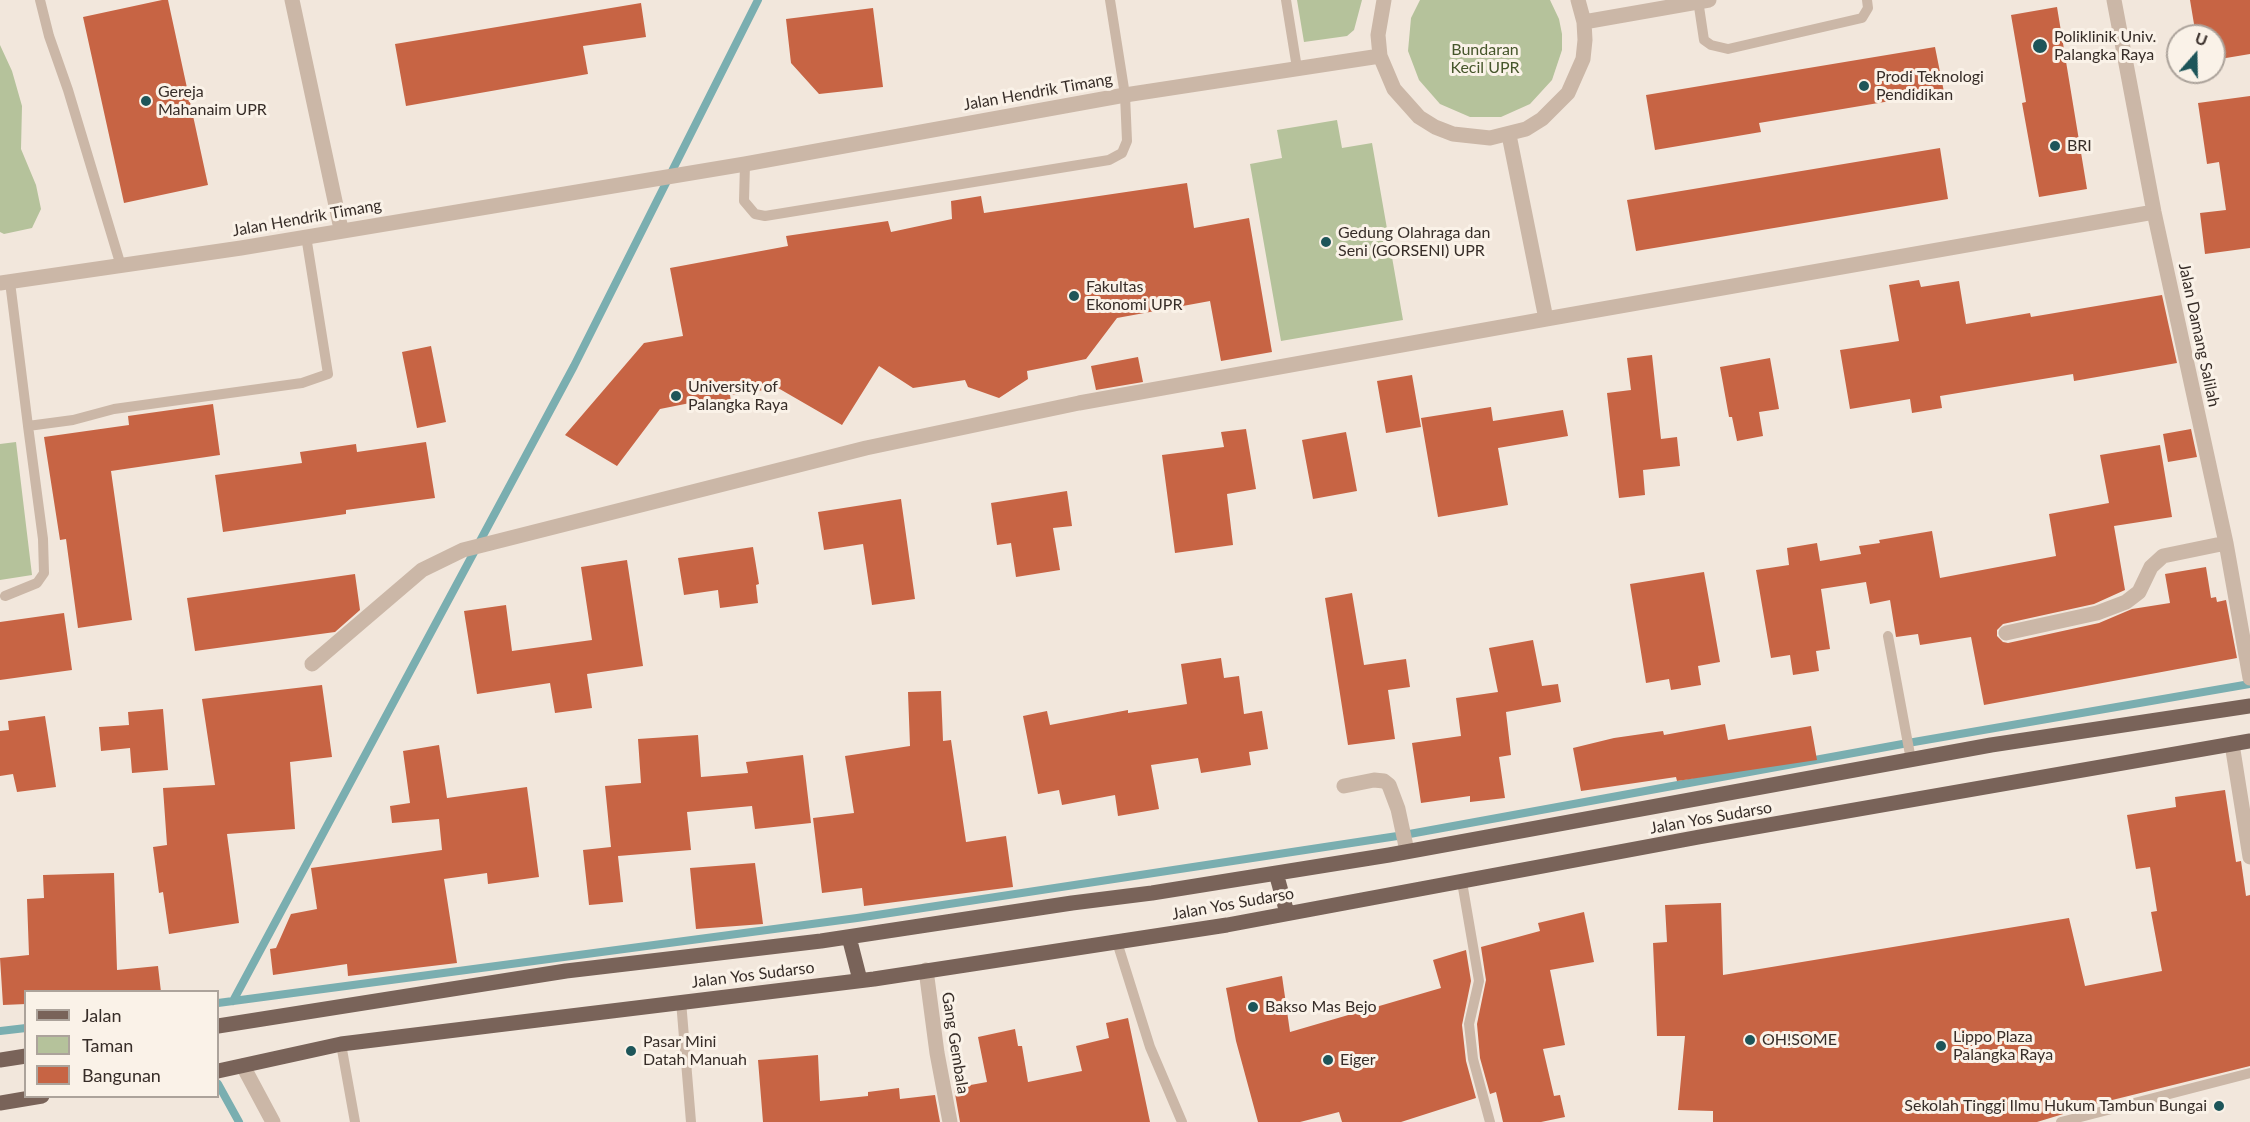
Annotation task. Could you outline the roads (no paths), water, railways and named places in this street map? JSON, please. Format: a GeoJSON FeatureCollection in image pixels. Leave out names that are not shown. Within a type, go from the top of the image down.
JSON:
{"type":"FeatureCollection","features":[{"type":"Feature","properties":{"kind":"main road","name":"Jalan Yos Sudarso"},"geometry":{"type":"LineString","coordinates":[[219,1026],[566,971],[849,937],[1276,873],[1911,760],[2250,706]]}},
{"type":"Feature","properties":{"kind":"main road","name":"Jalan Yos Sudarso"},"geometry":{"type":"LineString","coordinates":[[220,1070],[341,1044],[860,980],[1227,925],[1699,837],[2250,741]]}},
{"type":"Feature","properties":{"kind":"main road"},"geometry":{"type":"LineString","coordinates":[[1276,873],[1287,913]]}},
{"type":"Feature","properties":{"kind":"main road"},"geometry":{"type":"LineString","coordinates":[[849,937],[860,980]]}},
{"type":"Feature","properties":{"kind":"main road"},"geometry":{"type":"LineString","coordinates":[[0,1060],[24,1056]]}},
{"type":"Feature","properties":{"kind":"main road"},"geometry":{"type":"LineString","coordinates":[[0,1103],[30,1098]]}},
{"type":"Feature","properties":{"kind":"street"},"geometry":{"type":"LineString","coordinates":[[292,0],[341,229]]}},
{"type":"Feature","properties":{"kind":"street"},"geometry":{"type":"LineString","coordinates":[[1384,0],[1378,35],[1380,56],[1394,89],[1419,117],[1435,127],[1471,137],[1509,135],[1542,119],[1568,93],[1582,59],[1584,22],[1578,0]]}},
{"type":"Feature","properties":{"kind":"street","name":"Jalan Damang Salilah"},"geometry":{"type":"LineString","coordinates":[[2114,0],[2154,212],[2226,543],[2250,678]]}},
{"type":"Feature","properties":{"kind":"street"},"geometry":{"type":"LineString","coordinates":[[1584,22],[1701,1]]}},
{"type":"Feature","properties":{"kind":"street","name":"Jalan Hendrik Timang"},"geometry":{"type":"LineString","coordinates":[[5,283],[121,267],[341,229],[682,175],[1125,95],[1380,56]]}},
{"type":"Feature","properties":{"kind":"street"},"geometry":{"type":"LineString","coordinates":[[1509,135],[1546,319]]}},
{"type":"Feature","properties":{"kind":"street"},"geometry":{"type":"LineString","coordinates":[[312,664],[423,570],[463,550],[696,490],[878,446],[1079,403],[2154,212]]}},
{"type":"Feature","properties":{"kind":"street"},"geometry":{"type":"LineString","coordinates":[[2006,633],[2097,613],[2126,602],[2139,592],[2151,567],[2163,556],[2226,543]]}},
{"type":"Feature","properties":{"kind":"street"},"geometry":{"type":"LineString","coordinates":[[2232,744],[2250,857]]}},
{"type":"Feature","properties":{"kind":"street"},"geometry":{"type":"LineString","coordinates":[[1344,786],[1374,780],[1383,781],[1389,785],[1398,809],[1407,851]]}},
{"type":"Feature","properties":{"kind":"street","name":"Gang Gembala"},"geometry":{"type":"LineString","coordinates":[[926,970],[937,1053],[950,1122]]}},
{"type":"Feature","properties":{"kind":"street"},"geometry":{"type":"LineString","coordinates":[[243,1066],[273,1122]]}},
{"type":"Feature","properties":{"kind":"lane"},"geometry":{"type":"LineString","coordinates":[[40,0],[49,36],[71,100],[121,267]]}},
{"type":"Feature","properties":{"kind":"lane"},"geometry":{"type":"LineString","coordinates":[[745,164],[744,201],[755,214],[765,216],[1109,160],[1122,153],[1127,141],[1125,95],[1110,0]]}},
{"type":"Feature","properties":{"kind":"lane"},"geometry":{"type":"LineString","coordinates":[[1286,0],[1297,68]]}},
{"type":"Feature","properties":{"kind":"lane"},"geometry":{"type":"LineString","coordinates":[[1701,1],[1704,40],[1711,45],[1728,49],[1862,18],[1868,8],[1867,0]]}},
{"type":"Feature","properties":{"kind":"lane"},"geometry":{"type":"LineString","coordinates":[[28,426],[73,420],[114,409],[302,383],[328,374],[306,236]]}},
{"type":"Feature","properties":{"kind":"lane"},"geometry":{"type":"LineString","coordinates":[[5,283],[28,426],[43,540],[44,573],[37,584],[5,596]]}},
{"type":"Feature","properties":{"kind":"lane"},"geometry":{"type":"LineString","coordinates":[[1888,636],[1911,760]]}},
{"type":"Feature","properties":{"kind":"lane"},"geometry":{"type":"LineString","coordinates":[[1462,882],[1479,981],[1469,1024],[1473,1059],[1490,1122]]}},
{"type":"Feature","properties":{"kind":"lane"},"geometry":{"type":"LineString","coordinates":[[1117,942],[1150,1047],[1182,1122]]}},
{"type":"Feature","properties":{"kind":"lane"},"geometry":{"type":"LineString","coordinates":[[681,1001],[691,1122]]}},
{"type":"Feature","properties":{"kind":"lane"},"geometry":{"type":"LineString","coordinates":[[341,1044],[355,1122]]}},
{"type":"Feature","properties":{"kind":"lane"},"geometry":{"type":"LineString","coordinates":[[2061,1122],[2250,1073]]}},
{"type":"Feature","properties":{"kind":"waterway"},"geometry":{"type":"LineString","coordinates":[[233,1001],[574,366],[758,0]]}},
{"type":"Feature","properties":{"kind":"waterway"},"geometry":{"type":"LineString","coordinates":[[219,1003],[857,918],[1404,835],[1908,743],[2250,684]]}},
{"type":"Feature","properties":{"kind":"waterway"},"geometry":{"type":"LineString","coordinates":[[0,1031],[24,1028]]}},
{"type":"Feature","properties":{"kind":"waterway"},"geometry":{"type":"LineString","coordinates":[[219,1086],[239,1122]]}},
{"type":"Feature","properties":{"kind":"place","name":"Poliklinik Univ. Palangka Raya"},"geometry":{"type":"Point","coordinates":[2040,46]}},
{"type":"Feature","properties":{"kind":"place","name":"Prodi Teknologi Pendidikan"},"geometry":{"type":"Point","coordinates":[1864,86]}},
{"type":"Feature","properties":{"kind":"place","name":"Gereja Mahanaim UPR"},"geometry":{"type":"Point","coordinates":[146,101]}},
{"type":"Feature","properties":{"kind":"place","name":"BRI"},"geometry":{"type":"Point","coordinates":[2055,146]}},
{"type":"Feature","properties":{"kind":"place","name":"Gedung Olahraga dan Seni (GORSENI) UPR"},"geometry":{"type":"Point","coordinates":[1326,242]}},
{"type":"Feature","properties":{"kind":"place","name":"Fakultas Ekonomi UPR"},"geometry":{"type":"Point","coordinates":[1074,296]}},
{"type":"Feature","properties":{"kind":"place","name":"University of Palangka Raya"},"geometry":{"type":"Point","coordinates":[676,396]}},
{"type":"Feature","properties":{"kind":"place","name":"Bakso Mas Bejo"},"geometry":{"type":"Point","coordinates":[1253,1007]}},
{"type":"Feature","properties":{"kind":"place","name":"OH!SOME"},"geometry":{"type":"Point","coordinates":[1750,1040]}},
{"type":"Feature","properties":{"kind":"place","name":"Lippo Plaza Palangka Raya"},"geometry":{"type":"Point","coordinates":[1941,1046]}},
{"type":"Feature","properties":{"kind":"place","name":"Pasar Mini Datah Manuah"},"geometry":{"type":"Point","coordinates":[631,1051]}},
{"type":"Feature","properties":{"kind":"place","name":"Eiger"},"geometry":{"type":"Point","coordinates":[1328,1060]}},
{"type":"Feature","properties":{"kind":"place","name":"Sekolah Tinggi Ilmu Hukum Tambun Bungai"},"geometry":{"type":"Point","coordinates":[2219,1106]}},
{"type":"Feature","properties":{"kind":"park label","name":"Bundaran Kecil UPR"},"geometry":{"type":"Point","coordinates":[1485,59]}}]}
